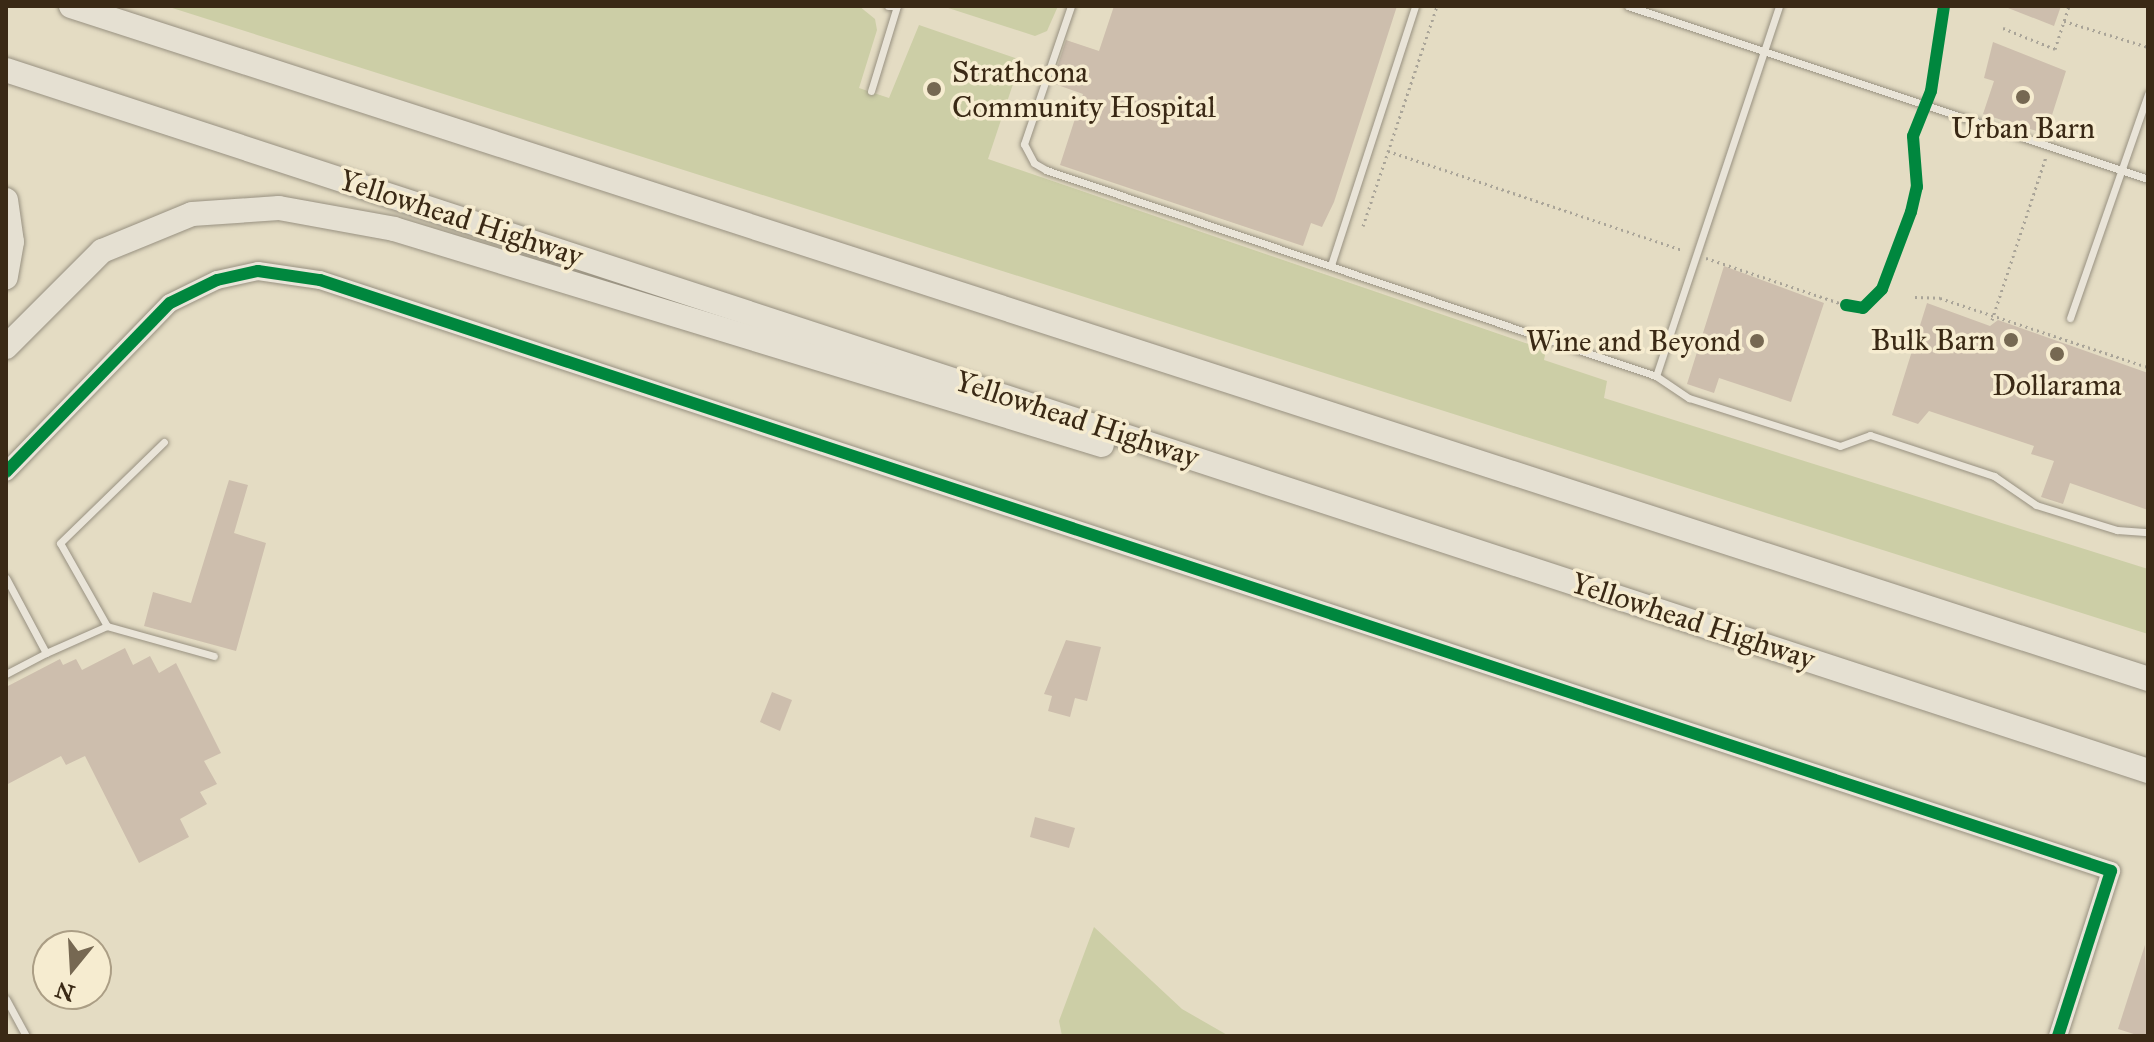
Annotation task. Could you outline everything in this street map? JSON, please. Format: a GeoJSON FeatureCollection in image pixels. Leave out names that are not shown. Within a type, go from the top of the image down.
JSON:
{"type":"FeatureCollection","features":[{"type":"Feature","properties":{"kind":"highway"},"geometry":{"type":"LineString","coordinates":[[71,6],[2148,679]]}},
{"type":"Feature","properties":{"kind":"highway","name":"Yellowhead Highway"},"geometry":{"type":"LineString","coordinates":[[6,70],[2148,771]]}},
{"type":"Feature","properties":{"kind":"highway"},"geometry":{"type":"LineString","coordinates":[[6,200],[12,242],[6,277]]}},
{"type":"Feature","properties":{"kind":"highway"},"geometry":{"type":"LineString","coordinates":[[6,347],[102,251],[131,237],[192,214],[292,210],[394,229],[1112,448],[1271,483]]}},
{"type":"Feature","properties":{"kind":"street"},"geometry":{"type":"LineString","coordinates":[[6,472],[170,303],[217,280],[289,272],[2111,871],[2058,1036]]}},
{"type":"Feature","properties":{"kind":"lane"},"geometry":{"type":"LineString","coordinates":[[1071,6],[1024,144],[1034,163],[1656,376],[1689,398],[1840,446],[1870,435],[1994,476],[2036,505],[2117,530],[2148,532]]}},
{"type":"Feature","properties":{"kind":"lane"},"geometry":{"type":"LineString","coordinates":[[1331,265],[1415,6]]}},
{"type":"Feature","properties":{"kind":"lane"},"geometry":{"type":"LineString","coordinates":[[1628,6],[2148,179]]}},
{"type":"Feature","properties":{"kind":"lane"},"geometry":{"type":"LineString","coordinates":[[1656,376],[1779,6]]}},
{"type":"Feature","properties":{"kind":"lane"},"geometry":{"type":"LineString","coordinates":[[871,91],[894,7]]}},
{"type":"Feature","properties":{"kind":"lane"},"geometry":{"type":"LineString","coordinates":[[2070,318],[2118,169],[2148,94]]}},
{"type":"Feature","properties":{"kind":"lane"},"geometry":{"type":"LineString","coordinates":[[107,626],[60,543],[164,442]]}},
{"type":"Feature","properties":{"kind":"lane"},"geometry":{"type":"LineString","coordinates":[[6,580],[46,653]]}},
{"type":"Feature","properties":{"kind":"lane"},"geometry":{"type":"LineString","coordinates":[[6,674],[107,626],[214,656]]}},
{"type":"Feature","properties":{"kind":"lane"},"geometry":{"type":"LineString","coordinates":[[6,999],[26,1036]]}},
{"type":"Feature","properties":{"kind":"path"},"geometry":{"type":"LineString","coordinates":[[1363,226],[1437,6]]}},
{"type":"Feature","properties":{"kind":"path"},"geometry":{"type":"LineString","coordinates":[[1985,21],[2055,49],[2069,6]]}},
{"type":"Feature","properties":{"kind":"path"},"geometry":{"type":"LineString","coordinates":[[2064,21],[2148,47]]}},
{"type":"Feature","properties":{"kind":"path"},"geometry":{"type":"LineString","coordinates":[[1993,318],[2049,146]]}},
{"type":"Feature","properties":{"kind":"path"},"geometry":{"type":"LineString","coordinates":[[1388,151],[1785,286],[1863,308]]}},
{"type":"Feature","properties":{"kind":"path"},"geometry":{"type":"LineString","coordinates":[[1894,292],[1940,298],[2148,367]]}},
{"type":"Feature","properties":{"kind":"green space"},"geometry":{"type":"Polygon","coordinates":[[[166,6],[859,6],[875,19],[877,30],[859,88],[889,98],[919,25],[1021,60],[988,159],[1546,350],[1544,360],[1607,381],[1604,398],[2148,569],[2148,634],[166,6]]]}},
{"type":"Feature","properties":{"kind":"green space"},"geometry":{"type":"Polygon","coordinates":[[[942,6],[1058,6],[1047,31],[1035,36],[942,6]]]}},
{"type":"Feature","properties":{"kind":"green space"},"geometry":{"type":"Polygon","coordinates":[[[1094,927],[1182,1009],[1229,1036],[1062,1036],[1059,1021],[1094,927]]]}},
{"type":"Feature","properties":{"kind":"building"},"geometry":{"type":"Polygon","coordinates":[[[1114,6],[1397,6],[1334,202],[1322,227],[1311,223],[1303,246],[1060,165],[1083,94],[1052,83],[1066,40],[1099,51],[1114,6]]]}},
{"type":"Feature","properties":{"kind":"building"},"geometry":{"type":"Polygon","coordinates":[[[2003,6],[2061,6],[2054,26],[2003,6]]]}},
{"type":"Feature","properties":{"kind":"building","name":"Urban Barn"},"geometry":{"type":"Polygon","coordinates":[[[1993,42],[2066,71],[2046,134],[1983,114],[1994,81],[1984,78],[1993,42]]]}},
{"type":"Feature","properties":{"kind":"building","name":"Wine and Beyond"},"geometry":{"type":"Polygon","coordinates":[[[1724,266],[1824,303],[1791,402],[1719,378],[1714,393],[1687,384],[1724,266]]]}},
{"type":"Feature","properties":{"kind":"building"},"geometry":{"type":"Polygon","coordinates":[[[1927,303],[1990,326],[1998,320],[2148,373],[2148,510],[2070,483],[2063,504],[2041,497],[2054,461],[2031,454],[2034,446],[1929,411],[1918,424],[1892,415],[1927,303]]]}},
{"type":"Feature","properties":{"kind":"building"},"geometry":{"type":"Polygon","coordinates":[[[229,480],[248,485],[234,533],[266,543],[236,651],[144,626],[153,592],[191,603],[229,480]]]}},
{"type":"Feature","properties":{"kind":"building"},"geometry":{"type":"Polygon","coordinates":[[[1066,640],[1101,647],[1087,701],[1075,698],[1070,717],[1048,711],[1052,696],[1044,694],[1066,640]]]}},
{"type":"Feature","properties":{"kind":"building"},"geometry":{"type":"Polygon","coordinates":[[[125,648],[133,665],[150,656],[159,673],[176,663],[221,753],[204,761],[217,784],[200,792],[207,804],[180,819],[189,837],[139,863],[85,756],[66,765],[61,756],[6,785],[6,687],[60,659],[63,665],[76,659],[82,670],[125,648]]]}},
{"type":"Feature","properties":{"kind":"building"},"geometry":{"type":"Polygon","coordinates":[[[772,692],[792,700],[780,731],[760,722],[772,692]]]}},
{"type":"Feature","properties":{"kind":"building"},"geometry":{"type":"Polygon","coordinates":[[[1035,817],[1075,828],[1069,848],[1030,837],[1035,817]]]}},
{"type":"Feature","properties":{"kind":"building"},"geometry":{"type":"Polygon","coordinates":[[[2145,945],[2148,1036],[2140,1036],[2118,1029],[2145,945]]]}},
{"type":"Feature","properties":{"kind":"cycle path"},"geometry":{"type":"LineString","coordinates":[[1846,305],[1863,308],[1882,289],[1911,212],[1917,187],[1913,136],[1931,91],[1944,6]]}},
{"type":"Feature","properties":{"kind":"cycle path"},"geometry":{"type":"LineString","coordinates":[[6,472],[170,303],[217,280],[258,271],[320,280],[2111,871],[2058,1036]]}},
{"type":"Feature","properties":{"kind":"place","name":"Strathcona Community Hospital"},"geometry":{"type":"Point","coordinates":[934,89]}},
{"type":"Feature","properties":{"kind":"place","name":"Urban Barn"},"geometry":{"type":"Point","coordinates":[2023,97]}},
{"type":"Feature","properties":{"kind":"place","name":"Bulk Barn"},"geometry":{"type":"Point","coordinates":[2011,340]}},
{"type":"Feature","properties":{"kind":"place","name":"Wine and Beyond"},"geometry":{"type":"Point","coordinates":[1757,341]}},
{"type":"Feature","properties":{"kind":"place","name":"Dollarama"},"geometry":{"type":"Point","coordinates":[2057,354]}}]}
